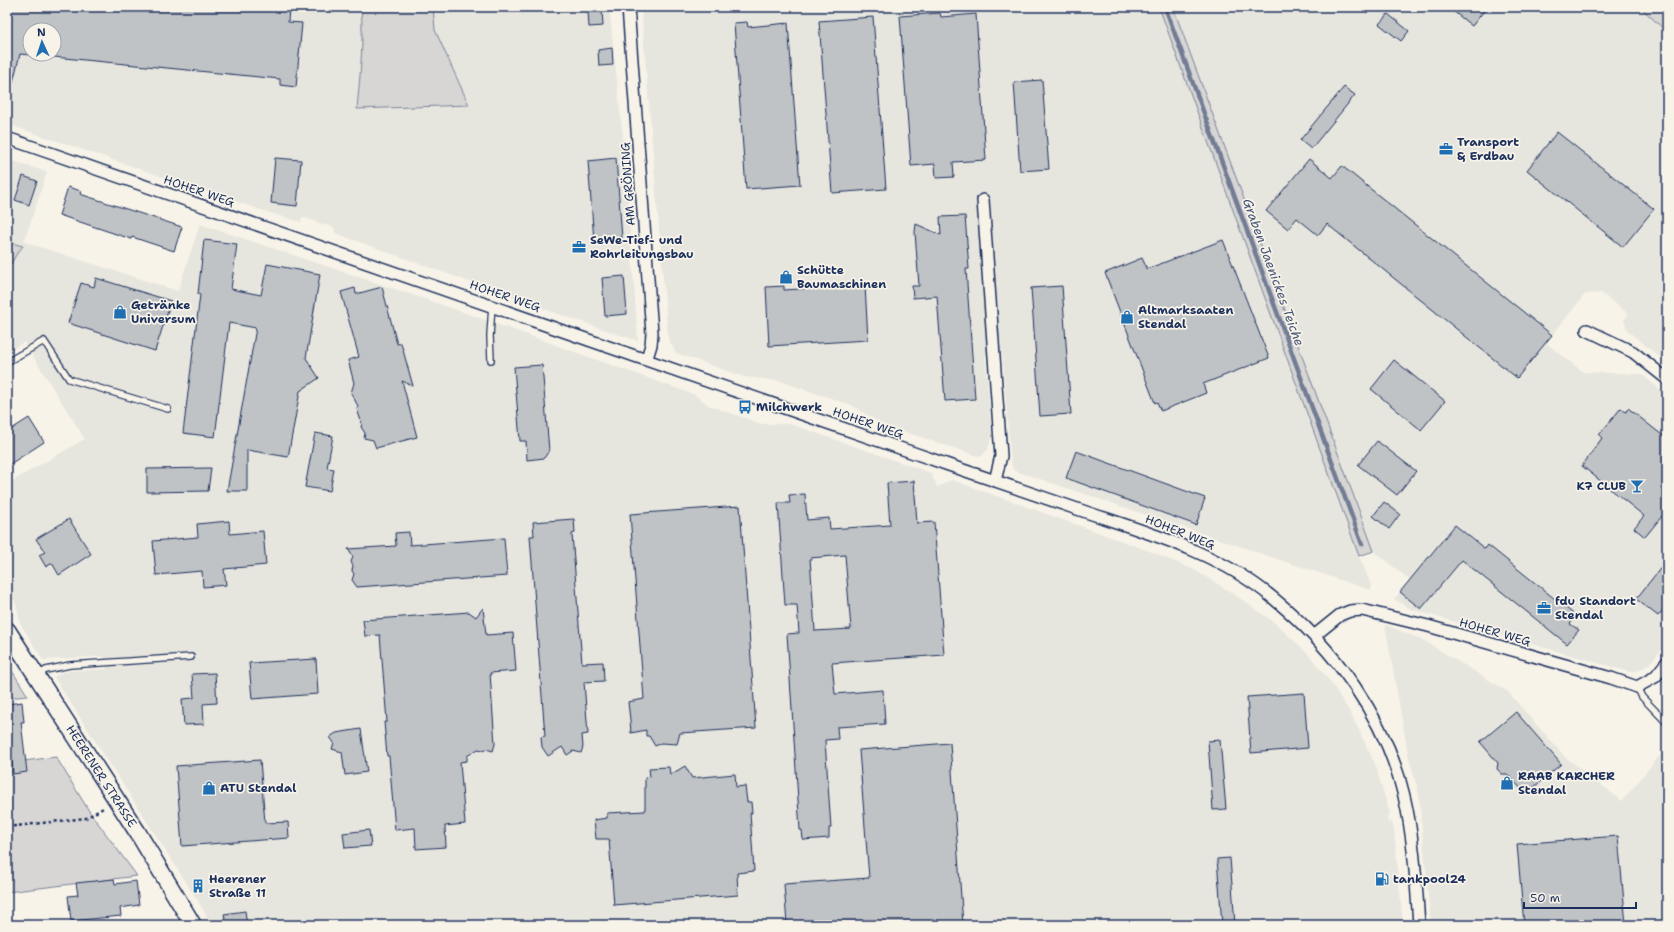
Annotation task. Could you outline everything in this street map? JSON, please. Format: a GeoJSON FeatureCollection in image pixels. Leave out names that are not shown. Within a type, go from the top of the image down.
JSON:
{"type":"FeatureCollection","features":[{"type":"Feature","properties":{"kind":"main road","name":"HEERENER STRASSE"},"geometry":{"type":"LineString","coordinates":[[7,630],[162,872],[193,925]]}},
{"type":"Feature","properties":{"kind":"street","name":"AM GRÖNING"},"geometry":{"type":"LineString","coordinates":[[628,7],[652,333],[651,345],[647,358]]}},
{"type":"Feature","properties":{"kind":"street","name":"HOHER WEG"},"geometry":{"type":"LineString","coordinates":[[7,138],[647,358],[995,481],[1169,539],[1221,563],[1252,582],[1282,605],[1330,654],[1365,701],[1383,735],[1396,766],[1405,798],[1412,842],[1419,925]]}},
{"type":"Feature","properties":{"kind":"street"},"geometry":{"type":"LineString","coordinates":[[984,200],[1001,456],[995,481]]}},
{"type":"Feature","properties":{"kind":"street"},"geometry":{"type":"LineString","coordinates":[[1587,330],[1633,352],[1667,379]]}},
{"type":"Feature","properties":{"kind":"street","name":"HOHER WEG"},"geometry":{"type":"LineString","coordinates":[[1314,636],[1340,615],[1350,611],[1362,610],[1428,626],[1637,687]]}},
{"type":"Feature","properties":{"kind":"street"},"geometry":{"type":"LineString","coordinates":[[1637,687],[1655,676],[1667,662]]}},
{"type":"Feature","properties":{"kind":"lane"},"geometry":{"type":"LineString","coordinates":[[491,360],[490,336],[492,305]]}},
{"type":"Feature","properties":{"kind":"lane"},"geometry":{"type":"LineString","coordinates":[[7,362],[44,341],[69,379],[168,409]]}},
{"type":"Feature","properties":{"kind":"lane"},"geometry":{"type":"LineString","coordinates":[[36,676],[46,670],[70,665],[191,657]]}},
{"type":"Feature","properties":{"kind":"lane"},"geometry":{"type":"LineString","coordinates":[[1637,687],[1642,697],[1667,722]]}},
{"type":"Feature","properties":{"kind":"path"},"geometry":{"type":"LineString","coordinates":[[7,827],[86,818],[116,800]]}},
{"type":"Feature","properties":{"kind":"shaded area"},"geometry":{"type":"Polygon","coordinates":[[[7,7],[361,7],[363,21],[358,109],[469,105],[435,30],[433,7],[609,7],[623,138],[638,341],[550,311],[335,233],[335,228],[302,217],[301,222],[270,213],[7,124],[7,7]]]}},
{"type":"Feature","properties":{"kind":"shaded area"},"geometry":{"type":"Polygon","coordinates":[[[361,7],[433,7],[435,30],[469,105],[357,109],[362,45],[361,7]]]}},
{"type":"Feature","properties":{"kind":"shaded area","name":"Altmarksaaten Stendal"},"geometry":{"type":"Polygon","coordinates":[[[641,7],[1159,7],[1359,556],[1372,587],[1370,590],[1013,470],[1011,462],[1002,354],[985,356],[992,435],[988,449],[981,457],[884,425],[851,405],[780,381],[745,377],[676,353],[668,338],[641,7]]]}},
{"type":"Feature","properties":{"kind":"shaded area"},"geometry":{"type":"Polygon","coordinates":[[[1159,7],[1173,7],[1374,551],[1359,556],[1159,7]]]}},
{"type":"Feature","properties":{"kind":"shaded area","name":"Transport & Erdbau"},"geometry":{"type":"Polygon","coordinates":[[[1173,7],[1640,7],[1667,32],[1667,363],[1628,331],[1624,320],[1629,314],[1601,293],[1585,294],[1546,343],[1583,372],[1641,374],[1667,395],[1667,644],[1648,665],[1636,671],[1630,672],[1413,610],[1394,599],[1410,580],[1374,551],[1173,7]]]}},
{"type":"Feature","properties":{"kind":"shaded area"},"geometry":{"type":"Polygon","coordinates":[[[1640,7],[1667,7],[1667,32],[1640,7]]]}},
{"type":"Feature","properties":{"kind":"shaded area"},"geometry":{"type":"Polygon","coordinates":[[[7,159],[47,172],[24,242],[178,291],[200,224],[460,311],[695,395],[708,405],[761,424],[790,424],[931,473],[937,487],[952,480],[1152,552],[1194,570],[1234,594],[1275,623],[1308,654],[1329,680],[1351,714],[1375,764],[1390,814],[1387,815],[1388,823],[1392,822],[1394,830],[1403,925],[212,925],[54,677],[61,673],[70,671],[107,669],[104,656],[43,660],[20,623],[17,606],[7,589],[7,484],[85,439],[24,342],[7,352],[7,272],[16,255],[23,246],[7,242],[7,159]]]}},
{"type":"Feature","properties":{"kind":"shaded area"},"geometry":{"type":"Polygon","coordinates":[[[7,242],[23,246],[7,271],[7,242]]]}},
{"type":"Feature","properties":{"kind":"shaded area","name":"RAAB KARCHER Stendal"},"geometry":{"type":"Polygon","coordinates":[[[1385,625],[1421,639],[1507,691],[1565,757],[1622,801],[1667,747],[1667,925],[1431,925],[1419,795],[1408,753],[1385,625]]]}},
{"type":"Feature","properties":{"kind":"shaded area"},"geometry":{"type":"Polygon","coordinates":[[[7,663],[28,696],[7,698],[7,663]]]}},
{"type":"Feature","properties":{"kind":"shaded area"},"geometry":{"type":"Polygon","coordinates":[[[56,757],[89,811],[137,876],[7,892],[7,763],[56,757]]]}},
{"type":"Feature","properties":{"kind":"building"},"geometry":{"type":"Polygon","coordinates":[[[7,7],[289,7],[288,22],[302,23],[296,87],[280,85],[280,79],[62,58],[62,22],[22,22],[22,54],[20,54],[11,90],[7,90],[7,7]]]}},
{"type":"Feature","properties":{"kind":"building"},"geometry":{"type":"Polygon","coordinates":[[[1448,7],[1487,7],[1472,26],[1448,7]]]}},
{"type":"Feature","properties":{"kind":"building"},"geometry":{"type":"Polygon","coordinates":[[[602,10],[603,26],[589,27],[588,11],[602,10]]]}},
{"type":"Feature","properties":{"kind":"building"},"geometry":{"type":"Polygon","coordinates":[[[940,13],[941,17],[976,14],[986,160],[953,162],[954,177],[936,178],[935,164],[911,166],[900,16],[940,13]]]}},
{"type":"Feature","properties":{"kind":"building"},"geometry":{"type":"Polygon","coordinates":[[[1388,14],[1409,31],[1401,41],[1379,24],[1388,14]]]}},
{"type":"Feature","properties":{"kind":"building"},"geometry":{"type":"Polygon","coordinates":[[[873,17],[886,189],[832,193],[819,21],[873,17]]]}},
{"type":"Feature","properties":{"kind":"building"},"geometry":{"type":"Polygon","coordinates":[[[747,22],[748,27],[788,23],[800,185],[746,189],[734,23],[747,22]]]}},
{"type":"Feature","properties":{"kind":"building"},"geometry":{"type":"Polygon","coordinates":[[[612,48],[613,65],[599,66],[598,50],[612,48]]]}},
{"type":"Feature","properties":{"kind":"building"},"geometry":{"type":"Polygon","coordinates":[[[1042,80],[1049,169],[1020,171],[1014,82],[1042,80]]]}},
{"type":"Feature","properties":{"kind":"building"},"geometry":{"type":"Polygon","coordinates":[[[1344,87],[1355,95],[1311,149],[1300,140],[1344,87]]]}},
{"type":"Feature","properties":{"kind":"building"},"geometry":{"type":"Polygon","coordinates":[[[1557,132],[1654,209],[1623,247],[1527,170],[1557,132]]]}},
{"type":"Feature","properties":{"kind":"building"},"geometry":{"type":"Polygon","coordinates":[[[275,158],[301,160],[297,206],[271,203],[275,158]]]}},
{"type":"Feature","properties":{"kind":"building"},"geometry":{"type":"Polygon","coordinates":[[[616,158],[622,238],[594,241],[588,161],[616,158]]]}},
{"type":"Feature","properties":{"kind":"building"},"geometry":{"type":"Polygon","coordinates":[[[1309,159],[1332,178],[1342,166],[1552,335],[1517,378],[1327,224],[1318,235],[1297,218],[1288,229],[1266,211],[1309,159]]]}},
{"type":"Feature","properties":{"kind":"building"},"geometry":{"type":"Polygon","coordinates":[[[23,176],[37,181],[29,205],[15,200],[23,176]]]}},
{"type":"Feature","properties":{"kind":"building"},"geometry":{"type":"Polygon","coordinates":[[[68,187],[81,191],[80,194],[182,227],[174,251],[132,237],[131,239],[59,215],[68,187]]]}},
{"type":"Feature","properties":{"kind":"building"},"geometry":{"type":"Polygon","coordinates":[[[965,216],[969,269],[966,269],[975,399],[945,401],[937,296],[913,298],[912,286],[919,286],[915,232],[916,224],[941,235],[940,217],[965,216]]]}},
{"type":"Feature","properties":{"kind":"building"},"geometry":{"type":"Polygon","coordinates":[[[204,240],[237,244],[231,289],[261,295],[267,264],[320,274],[306,358],[319,378],[300,391],[288,457],[247,450],[247,491],[227,491],[256,328],[229,323],[215,437],[183,433],[200,295],[198,294],[204,240]]]}},
{"type":"Feature","properties":{"kind":"building"},"geometry":{"type":"Polygon","coordinates":[[[1223,240],[1269,358],[1203,384],[1206,393],[1161,411],[1157,402],[1155,403],[1105,273],[1142,258],[1147,269],[1223,240]]]}},
{"type":"Feature","properties":{"kind":"building"},"geometry":{"type":"Polygon","coordinates":[[[624,276],[627,314],[605,316],[602,278],[624,276]]]}},
{"type":"Feature","properties":{"kind":"building","name":"Getränke Universum"},"geometry":{"type":"Polygon","coordinates":[[[96,278],[171,301],[155,351],[68,323],[81,283],[94,287],[96,278]]]}},
{"type":"Feature","properties":{"kind":"building"},"geometry":{"type":"Polygon","coordinates":[[[865,285],[868,340],[769,346],[766,287],[784,286],[784,290],[865,285]]]}},
{"type":"Feature","properties":{"kind":"building"},"geometry":{"type":"Polygon","coordinates":[[[1062,286],[1071,414],[1040,416],[1031,288],[1062,286]]]}},
{"type":"Feature","properties":{"kind":"building"},"geometry":{"type":"Polygon","coordinates":[[[382,287],[397,344],[401,343],[413,386],[402,381],[417,437],[376,448],[373,440],[364,438],[365,433],[361,427],[362,424],[357,409],[358,406],[351,393],[354,383],[348,360],[359,357],[341,292],[355,288],[356,294],[382,287]]]}},
{"type":"Feature","properties":{"kind":"building"},"geometry":{"type":"Polygon","coordinates":[[[1394,360],[1445,401],[1421,430],[1371,389],[1394,360]]]}},
{"type":"Feature","properties":{"kind":"building"},"geometry":{"type":"Polygon","coordinates":[[[542,365],[549,451],[544,458],[527,460],[526,441],[520,441],[514,367],[542,365]]]}},
{"type":"Feature","properties":{"kind":"building","name":"K7 CLUB"},"geometry":{"type":"Polygon","coordinates":[[[1621,408],[1626,412],[1628,408],[1667,439],[1667,510],[1645,537],[1634,528],[1644,516],[1582,466],[1602,438],[1599,435],[1621,408]]]}},
{"type":"Feature","properties":{"kind":"building"},"geometry":{"type":"Polygon","coordinates":[[[29,418],[44,442],[7,466],[7,432],[29,418]]]}},
{"type":"Feature","properties":{"kind":"building"},"geometry":{"type":"Polygon","coordinates":[[[315,433],[333,436],[327,468],[334,469],[330,491],[305,487],[315,433]]]}},
{"type":"Feature","properties":{"kind":"building"},"geometry":{"type":"Polygon","coordinates":[[[1377,441],[1416,471],[1397,495],[1358,465],[1377,441]]]}},
{"type":"Feature","properties":{"kind":"building"},"geometry":{"type":"Polygon","coordinates":[[[1076,451],[1205,498],[1196,525],[1066,478],[1076,451]]]}},
{"type":"Feature","properties":{"kind":"building"},"geometry":{"type":"Polygon","coordinates":[[[211,468],[208,491],[147,492],[147,469],[211,468]]]}},
{"type":"Feature","properties":{"kind":"building"},"geometry":{"type":"Polygon","coordinates":[[[914,481],[917,523],[934,522],[944,655],[832,663],[835,694],[883,690],[885,724],[837,727],[838,739],[825,740],[831,828],[829,828],[829,838],[803,840],[802,830],[800,830],[787,634],[799,633],[797,605],[785,605],[778,503],[790,503],[789,495],[805,494],[807,520],[829,518],[830,529],[890,525],[887,483],[914,481]],[[845,555],[810,558],[815,631],[851,629],[845,555]]]}},
{"type":"Feature","properties":{"kind":"building"},"geometry":{"type":"Polygon","coordinates":[[[1384,502],[1400,514],[1389,529],[1373,516],[1384,502]]]}},
{"type":"Feature","properties":{"kind":"building"},"geometry":{"type":"Polygon","coordinates":[[[740,506],[756,728],[680,733],[677,744],[661,743],[655,746],[649,736],[646,736],[646,730],[631,733],[628,702],[644,699],[630,514],[740,506]]]}},
{"type":"Feature","properties":{"kind":"building"},"geometry":{"type":"Polygon","coordinates":[[[69,519],[91,554],[59,575],[52,563],[46,567],[39,555],[45,552],[36,539],[69,519]]]}},
{"type":"Feature","properties":{"kind":"building"},"geometry":{"type":"Polygon","coordinates":[[[574,519],[575,533],[572,534],[582,663],[603,662],[604,681],[584,682],[588,734],[582,735],[583,747],[581,753],[573,751],[567,755],[562,747],[548,756],[542,747],[541,737],[545,736],[530,536],[534,536],[533,522],[574,519]]]}},
{"type":"Feature","properties":{"kind":"building"},"geometry":{"type":"Polygon","coordinates":[[[229,521],[230,534],[263,531],[266,565],[224,569],[226,585],[203,587],[202,571],[156,575],[153,541],[198,537],[197,524],[229,521]]]}},
{"type":"Feature","properties":{"kind":"building"},"geometry":{"type":"Polygon","coordinates":[[[1455,525],[1485,549],[1488,545],[1576,616],[1570,624],[1579,630],[1567,644],[1462,560],[1421,609],[1400,592],[1455,525]]]}},
{"type":"Feature","properties":{"kind":"building"},"geometry":{"type":"Polygon","coordinates":[[[409,532],[410,545],[504,538],[507,576],[357,587],[352,580],[354,574],[352,571],[353,566],[351,562],[353,557],[348,549],[396,546],[395,533],[409,532]]]}},
{"type":"Feature","properties":{"kind":"building"},"geometry":{"type":"Polygon","coordinates":[[[1667,560],[1667,605],[1658,616],[1636,599],[1667,560]]]}},
{"type":"Feature","properties":{"kind":"building"},"geometry":{"type":"Polygon","coordinates":[[[483,608],[486,635],[513,633],[516,671],[490,673],[495,744],[493,751],[478,749],[467,756],[467,761],[460,762],[465,824],[445,826],[446,847],[416,849],[415,828],[395,830],[389,756],[387,756],[384,722],[387,722],[380,635],[365,636],[363,620],[469,612],[476,617],[483,608]]]}},
{"type":"Feature","properties":{"kind":"building"},"geometry":{"type":"Polygon","coordinates":[[[316,659],[318,694],[252,699],[249,663],[316,659]]]}},
{"type":"Feature","properties":{"kind":"building"},"geometry":{"type":"Polygon","coordinates":[[[215,673],[217,703],[203,704],[204,724],[184,725],[182,699],[194,698],[192,674],[215,673]]]}},
{"type":"Feature","properties":{"kind":"building"},"geometry":{"type":"Polygon","coordinates":[[[1304,693],[1308,748],[1251,753],[1247,697],[1304,693]]]}},
{"type":"Feature","properties":{"kind":"building"},"geometry":{"type":"Polygon","coordinates":[[[22,702],[24,722],[21,722],[27,772],[13,774],[12,762],[7,763],[7,704],[22,702]]]}},
{"type":"Feature","properties":{"kind":"building"},"geometry":{"type":"Polygon","coordinates":[[[1516,712],[1561,764],[1526,794],[1507,774],[1502,774],[1497,769],[1498,763],[1480,742],[1516,712]]]}},
{"type":"Feature","properties":{"kind":"building"},"geometry":{"type":"Polygon","coordinates":[[[361,729],[367,772],[345,775],[342,752],[332,749],[334,743],[330,737],[336,733],[361,729]]]}},
{"type":"Feature","properties":{"kind":"building"},"geometry":{"type":"Polygon","coordinates":[[[1220,740],[1226,809],[1213,810],[1208,741],[1220,740]]]}},
{"type":"Feature","properties":{"kind":"building"},"geometry":{"type":"Polygon","coordinates":[[[950,743],[963,925],[787,925],[784,884],[869,878],[859,750],[950,743]]]}},
{"type":"Feature","properties":{"kind":"building"},"geometry":{"type":"Polygon","coordinates":[[[260,760],[265,823],[288,822],[289,838],[182,846],[176,766],[260,760]]]}},
{"type":"Feature","properties":{"kind":"building"},"geometry":{"type":"Polygon","coordinates":[[[685,766],[692,778],[735,774],[736,787],[745,786],[747,802],[751,802],[752,813],[750,813],[754,871],[737,873],[738,895],[614,905],[609,839],[596,839],[594,820],[607,818],[607,813],[645,811],[645,778],[650,777],[649,768],[669,767],[670,775],[685,766]]]}},
{"type":"Feature","properties":{"kind":"building"},"geometry":{"type":"Polygon","coordinates":[[[369,830],[371,846],[345,848],[343,833],[369,830]]]}},
{"type":"Feature","properties":{"kind":"building"},"geometry":{"type":"Polygon","coordinates":[[[1618,836],[1626,925],[1524,925],[1517,844],[1618,836]]]}},
{"type":"Feature","properties":{"kind":"building"},"geometry":{"type":"Polygon","coordinates":[[[1230,858],[1235,925],[1222,925],[1217,859],[1230,858]]]}},
{"type":"Feature","properties":{"kind":"building"},"geometry":{"type":"Polygon","coordinates":[[[114,879],[115,884],[136,881],[139,905],[120,908],[121,916],[71,921],[68,896],[78,895],[76,883],[114,879]]]}},
{"type":"Feature","properties":{"kind":"building"},"geometry":{"type":"Polygon","coordinates":[[[245,911],[247,925],[226,925],[224,914],[245,911]]]}},
{"type":"Feature","properties":{"kind":"waterway","name":"Graben Jaenickes Teiche"},"geometry":{"type":"LineString","coordinates":[[1165,7],[1362,544]]}},
{"type":"Feature","properties":{"kind":"place","name":"Transport & Erdbau"},"geometry":{"type":"Point","coordinates":[1446,149]}},
{"type":"Feature","properties":{"kind":"place","name":"SeWe-Tief- und Rohrleitungsbau"},"geometry":{"type":"Point","coordinates":[579,247]}},
{"type":"Feature","properties":{"kind":"place","name":"Schütte Baumaschinen"},"geometry":{"type":"Point","coordinates":[786,277]}},
{"type":"Feature","properties":{"kind":"place","name":"Getränke Universum"},"geometry":{"type":"Point","coordinates":[120,312]}},
{"type":"Feature","properties":{"kind":"place","name":"Altmarksaaten Stendal"},"geometry":{"type":"Point","coordinates":[1127,317]}},
{"type":"Feature","properties":{"kind":"place","name":"Milchwerk"},"geometry":{"type":"Point","coordinates":[745,407]}},
{"type":"Feature","properties":{"kind":"place","name":"K7 CLUB"},"geometry":{"type":"Point","coordinates":[1637,486]}},
{"type":"Feature","properties":{"kind":"place","name":"fdu Standort Stendal"},"geometry":{"type":"Point","coordinates":[1544,608]}},
{"type":"Feature","properties":{"kind":"place","name":"RAAB KARCHER Stendal"},"geometry":{"type":"Point","coordinates":[1507,783]}},
{"type":"Feature","properties":{"kind":"place","name":"ATU Stendal"},"geometry":{"type":"Point","coordinates":[209,788]}},
{"type":"Feature","properties":{"kind":"place","name":"tankpool24"},"geometry":{"type":"Point","coordinates":[1382,879]}},
{"type":"Feature","properties":{"kind":"place","name":"Heerener Straße 11"},"geometry":{"type":"Point","coordinates":[198,886]}}]}
